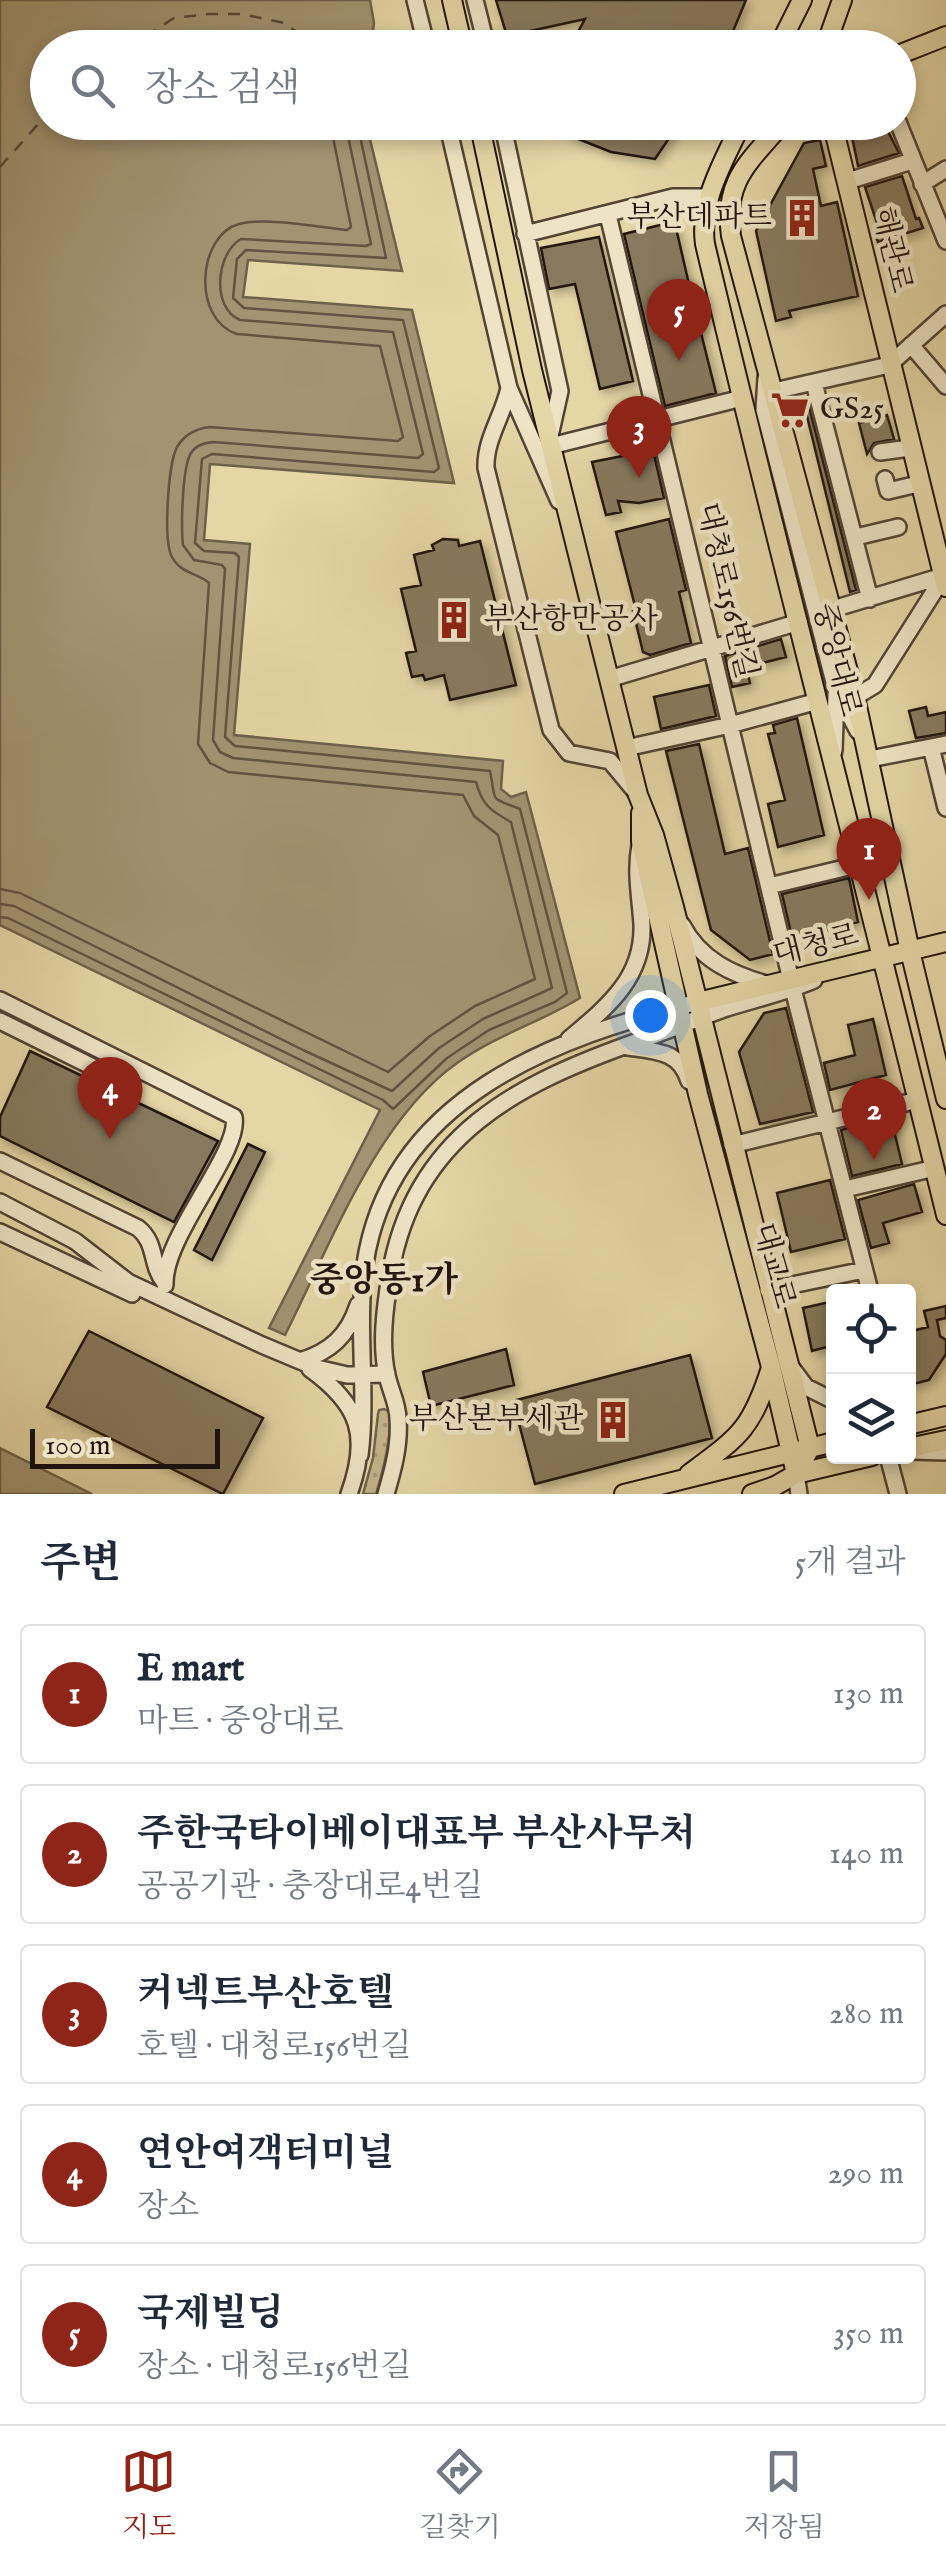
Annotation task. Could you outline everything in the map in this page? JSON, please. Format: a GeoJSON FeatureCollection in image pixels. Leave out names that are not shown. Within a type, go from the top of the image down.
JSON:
{"type":"FeatureCollection","features":[{"type":"Feature","properties":{"kind":"main road"},"geometry":{"type":"LineString","coordinates":[[452,0],[459,30]]}},
{"type":"Feature","properties":{"kind":"main road"},"geometry":{"type":"LineString","coordinates":[[791,22],[794,0]]}},
{"type":"Feature","properties":{"kind":"main road"},"geometry":{"type":"LineString","coordinates":[[787,30],[802,0]]}},
{"type":"Feature","properties":{"kind":"main road"},"geometry":{"type":"LineString","coordinates":[[831,30],[842,0]]}},
{"type":"Feature","properties":{"kind":"main road"},"geometry":{"type":"LineString","coordinates":[[916,48],[946,36]]}},
{"type":"Feature","properties":{"kind":"main road","name":"대교로"},"geometry":{"type":"LineString","coordinates":[[483,140],[570,526],[639,801],[654,835],[701,1010],[768,1290],[796,1474]]}},
{"type":"Feature","properties":{"kind":"main road","name":"중앙대로"},"geometry":{"type":"LineString","coordinates":[[734,140],[709,197],[704,220],[705,244],[946,1215]]}},
{"type":"Feature","properties":{"kind":"main road","name":"중앙대로"},"geometry":{"type":"LineString","coordinates":[[765,140],[742,169],[729,212],[731,236],[855,697],[946,1098]]}},
{"type":"Feature","properties":{"kind":"main road","name":"해관로"},"geometry":{"type":"LineString","coordinates":[[837,140],[918,484],[945,579]]}},
{"type":"Feature","properties":{"kind":"main road","name":"대교로"},"geometry":{"type":"LineString","coordinates":[[639,801],[641,841],[706,1129],[779,1364],[810,1448]]}},
{"type":"Feature","properties":{"kind":"main road","name":"대청로"},"geometry":{"type":"LineString","coordinates":[[701,1010],[770,985],[792,984],[838,968],[946,942]]}},
{"type":"Feature","properties":{"kind":"main road"},"geometry":{"type":"LineString","coordinates":[[682,1478],[732,1442],[748,1425],[779,1364]]}},
{"type":"Feature","properties":{"kind":"main road"},"geometry":{"type":"LineString","coordinates":[[916,1422],[946,1416]]}},
{"type":"Feature","properties":{"kind":"main road"},"geometry":{"type":"LineString","coordinates":[[916,1448],[946,1440]]}},
{"type":"Feature","properties":{"kind":"main road"},"geometry":{"type":"LineString","coordinates":[[624,1494],[826,1444]]}},
{"type":"Feature","properties":{"kind":"main road"},"geometry":{"type":"LineString","coordinates":[[796,1474],[810,1448]]}},
{"type":"Feature","properties":{"kind":"main road"},"geometry":{"type":"LineString","coordinates":[[758,1493],[796,1474],[838,1464]]}},
{"type":"Feature","properties":{"kind":"street"},"geometry":{"type":"LineString","coordinates":[[415,0],[422,30]]}},
{"type":"Feature","properties":{"kind":"street"},"geometry":{"type":"LineString","coordinates":[[475,0],[482,30]]}},
{"type":"Feature","properties":{"kind":"street"},"geometry":{"type":"LineString","coordinates":[[451,140],[509,388],[570,526]]}},
{"type":"Feature","properties":{"kind":"street"},"geometry":{"type":"LineString","coordinates":[[506,140],[560,390],[550,443],[742,398]]}},
{"type":"Feature","properties":{"kind":"street"},"geometry":{"type":"LineString","coordinates":[[904,140],[946,241]]}},
{"type":"Feature","properties":{"kind":"street"},"geometry":{"type":"LineString","coordinates":[[848,181],[912,162]]}},
{"type":"Feature","properties":{"kind":"street"},"geometry":{"type":"LineString","coordinates":[[922,184],[946,168]]}},
{"type":"Feature","properties":{"kind":"street"},"geometry":{"type":"LineString","coordinates":[[525,234],[673,197],[709,197]]}},
{"type":"Feature","properties":{"kind":"street","name":"대청로156번길"},"geometry":{"type":"LineString","coordinates":[[608,215],[868,1284]]}},
{"type":"Feature","properties":{"kind":"street"},"geometry":{"type":"LineString","coordinates":[[774,391],[889,366],[946,314]]}},
{"type":"Feature","properties":{"kind":"street"},"geometry":{"type":"LineString","coordinates":[[911,346],[946,386]]}},
{"type":"Feature","properties":{"kind":"street"},"geometry":{"type":"LineString","coordinates":[[766,359],[764,410],[836,690],[868,752],[938,745],[946,808]]}},
{"type":"Feature","properties":{"kind":"street"},"geometry":{"type":"LineString","coordinates":[[734,366],[764,410]]}},
{"type":"Feature","properties":{"kind":"street"},"geometry":{"type":"LineString","coordinates":[[814,383],[870,599]]}},
{"type":"Feature","properties":{"kind":"street"},"geometry":{"type":"LineString","coordinates":[[509,388],[489,442],[486,468],[551,730],[569,754],[610,761],[639,801]]}},
{"type":"Feature","properties":{"kind":"street"},"geometry":{"type":"LineString","coordinates":[[880,452],[910,448]]}},
{"type":"Feature","properties":{"kind":"street"},"geometry":{"type":"LineString","coordinates":[[885,479],[888,491],[918,484]]}},
{"type":"Feature","properties":{"kind":"street"},"geometry":{"type":"LineString","coordinates":[[856,537],[898,527]]}},
{"type":"Feature","properties":{"kind":"street"},"geometry":{"type":"LineString","coordinates":[[833,609],[945,579]]}},
{"type":"Feature","properties":{"kind":"street","name":"중앙대로"},"geometry":{"type":"LineString","coordinates":[[855,697],[876,685],[945,579]]}},
{"type":"Feature","properties":{"kind":"street"},"geometry":{"type":"LineString","coordinates":[[609,680],[799,622]]}},
{"type":"Feature","properties":{"kind":"street"},"geometry":{"type":"LineString","coordinates":[[834,758],[836,690]]}},
{"type":"Feature","properties":{"kind":"street"},"geometry":{"type":"LineString","coordinates":[[626,748],[818,701]]}},
{"type":"Feature","properties":{"kind":"street"},"geometry":{"type":"LineString","coordinates":[[558,1048],[603,1010],[632,977],[642,927],[636,869],[641,841]]}},
{"type":"Feature","properties":{"kind":"street"},"geometry":{"type":"LineString","coordinates":[[769,886],[861,864]]}},
{"type":"Feature","properties":{"kind":"street"},"geometry":{"type":"LineString","coordinates":[[674,908],[696,950],[739,976],[770,985]]}},
{"type":"Feature","properties":{"kind":"street"},"geometry":{"type":"LineString","coordinates":[[349,1494],[360,1455],[366,1263],[384,1202],[403,1163],[436,1121],[476,1088],[520,1063],[627,1021],[680,1016],[792,984]]}},
{"type":"Feature","properties":{"kind":"street"},"geometry":{"type":"LineString","coordinates":[[0,1000],[234,1118],[236,1126],[222,1157],[168,1260],[166,1295]]}},
{"type":"Feature","properties":{"kind":"street"},"geometry":{"type":"LineString","coordinates":[[386,1494],[396,1460],[398,1418],[386,1374],[385,1311],[397,1240],[420,1187],[477,1120],[520,1090],[566,1067],[624,1046],[680,1016]]}},
{"type":"Feature","properties":{"kind":"street"},"geometry":{"type":"LineString","coordinates":[[0,1021],[107,1074]]}},
{"type":"Feature","properties":{"kind":"street"},"geometry":{"type":"LineString","coordinates":[[624,1046],[672,1055],[684,1067],[706,1129]]}},
{"type":"Feature","properties":{"kind":"street"},"geometry":{"type":"LineString","coordinates":[[732,1145],[918,1100]]}},
{"type":"Feature","properties":{"kind":"street"},"geometry":{"type":"LineString","coordinates":[[0,1161],[138,1228],[149,1237],[166,1295]]}},
{"type":"Feature","properties":{"kind":"street"},"geometry":{"type":"LineString","coordinates":[[845,1189],[935,1168]]}},
{"type":"Feature","properties":{"kind":"street"},"geometry":{"type":"LineString","coordinates":[[0,1202],[75,1241],[128,1282],[166,1295],[300,1361],[346,1375],[386,1374]]}},
{"type":"Feature","properties":{"kind":"street"},"geometry":{"type":"LineString","coordinates":[[0,1232],[147,1301],[166,1295]]}},
{"type":"Feature","properties":{"kind":"street"},"geometry":{"type":"LineString","coordinates":[[768,1290],[864,1270]]}},
{"type":"Feature","properties":{"kind":"street"},"geometry":{"type":"LineString","coordinates":[[300,1361],[336,1344],[354,1320],[364,1286]]}},
{"type":"Feature","properties":{"kind":"street"},"geometry":{"type":"LineString","coordinates":[[300,1361],[334,1387],[352,1409],[358,1424],[360,1455]]}},
{"type":"Feature","properties":{"kind":"street"},"geometry":{"type":"LineString","coordinates":[[779,1364],[806,1387],[826,1397]]}},
{"type":"Feature","properties":{"kind":"street"},"geometry":{"type":"LineString","coordinates":[[916,1450],[946,1452]]}},
{"type":"Feature","properties":{"kind":"street"},"geometry":{"type":"LineString","coordinates":[[890,1464],[898,1494]]}},
{"type":"Feature","properties":{"kind":"street"},"geometry":{"type":"LineString","coordinates":[[796,1474],[799,1494]]}},
{"type":"Feature","properties":{"kind":"shaded area"},"geometry":{"type":"Polygon","coordinates":[[[384,1409],[390,1412],[390,1422],[382,1474],[376,1494],[363,1494],[373,1458],[378,1414],[384,1409]]]}},
{"type":"Feature","properties":{"kind":"water"},"geometry":{"type":"Polygon","coordinates":[[[0,0],[370,0],[373,30],[30,30],[30,140],[370,140],[402,271],[248,260],[243,297],[412,310],[454,483],[210,464],[204,540],[250,544],[234,735],[503,761],[501,789],[511,797],[526,792],[580,998],[472,1053],[428,1087],[402,1117],[357,1188],[285,1335],[269,1328],[380,1110],[0,925],[0,0]]]}},
{"type":"Feature","properties":{"kind":"water"},"geometry":{"type":"Polygon","coordinates":[[[0,1448],[92,1494],[0,1494],[0,1448]]]}},
{"type":"Feature","properties":{"kind":"building"},"geometry":{"type":"Polygon","coordinates":[[[496,0],[746,0],[734,30],[579,30],[585,19],[535,30],[505,30],[496,0]]]}},
{"type":"Feature","properties":{"kind":"building"},"geometry":{"type":"Polygon","coordinates":[[[581,140],[668,140],[655,159],[611,152],[581,140]]]}},
{"type":"Feature","properties":{"kind":"building","name":"부산데파트"},"geometry":{"type":"Polygon","coordinates":[[[820,140],[826,166],[813,169],[821,206],[837,202],[858,296],[789,311],[791,317],[776,321],[756,231],[804,143],[820,140]]]}},
{"type":"Feature","properties":{"kind":"building"},"geometry":{"type":"Polygon","coordinates":[[[853,140],[892,140],[899,153],[858,166],[853,140]]]}},
{"type":"Feature","properties":{"kind":"building"},"geometry":{"type":"Polygon","coordinates":[[[902,176],[916,219],[923,228],[878,242],[874,231],[879,229],[865,187],[902,176]]]}},
{"type":"Feature","properties":{"kind":"building"},"geometry":{"type":"Polygon","coordinates":[[[668,223],[676,228],[691,293],[695,292],[699,309],[695,309],[716,393],[665,406],[624,234],[668,223]]]}},
{"type":"Feature","properties":{"kind":"building"},"geometry":{"type":"Polygon","coordinates":[[[599,237],[633,381],[600,389],[575,284],[549,289],[541,248],[599,237]]]}},
{"type":"Feature","properties":{"kind":"building"},"geometry":{"type":"Polygon","coordinates":[[[809,407],[856,590],[850,592],[805,408],[809,407]]]}},
{"type":"Feature","properties":{"kind":"building"},"geometry":{"type":"Polygon","coordinates":[[[887,415],[894,439],[874,443],[867,454],[859,423],[887,415]]]}},
{"type":"Feature","properties":{"kind":"building"},"geometry":{"type":"Polygon","coordinates":[[[653,450],[664,498],[639,503],[618,501],[621,512],[606,515],[592,462],[653,450]]]}},
{"type":"Feature","properties":{"kind":"building"},"geometry":{"type":"Polygon","coordinates":[[[669,519],[686,590],[679,592],[691,643],[650,655],[643,652],[616,532],[669,519]]]}},
{"type":"Feature","properties":{"kind":"building","name":"부산항만공사"},"geometry":{"type":"Polygon","coordinates":[[[443,539],[458,540],[459,546],[480,541],[516,685],[450,700],[444,675],[425,680],[423,675],[412,677],[406,653],[416,651],[401,589],[421,585],[414,555],[434,550],[432,545],[443,539]]]}},
{"type":"Feature","properties":{"kind":"building"},"geometry":{"type":"Polygon","coordinates":[[[781,639],[786,657],[746,667],[750,683],[732,687],[725,656],[781,639]]]}},
{"type":"Feature","properties":{"kind":"building"},"geometry":{"type":"Polygon","coordinates":[[[709,685],[716,716],[661,729],[654,697],[709,685]]]}},
{"type":"Feature","properties":{"kind":"building"},"geometry":{"type":"Polygon","coordinates":[[[926,707],[928,716],[946,712],[946,733],[916,738],[909,711],[926,707]]]}},
{"type":"Feature","properties":{"kind":"building"},"geometry":{"type":"Polygon","coordinates":[[[797,718],[824,835],[778,847],[768,804],[785,800],[768,734],[775,733],[773,725],[797,718]]]}},
{"type":"Feature","properties":{"kind":"building"},"geometry":{"type":"Polygon","coordinates":[[[699,744],[725,854],[748,848],[773,954],[750,960],[711,930],[666,751],[699,744]]]}},
{"type":"Feature","properties":{"kind":"building"},"geometry":{"type":"Polygon","coordinates":[[[849,878],[858,922],[792,937],[782,894],[849,878]]]}},
{"type":"Feature","properties":{"kind":"building"},"geometry":{"type":"Polygon","coordinates":[[[786,1008],[813,1112],[760,1124],[739,1052],[764,1013],[786,1008]]]}},
{"type":"Feature","properties":{"kind":"building"},"geometry":{"type":"Polygon","coordinates":[[[873,1019],[886,1075],[830,1090],[824,1063],[855,1055],[848,1025],[873,1019]]]}},
{"type":"Feature","properties":{"kind":"building"},"geometry":{"type":"Polygon","coordinates":[[[30,1051],[218,1141],[174,1222],[0,1136],[0,1117],[30,1051]]]}},
{"type":"Feature","properties":{"kind":"building"},"geometry":{"type":"Polygon","coordinates":[[[891,1118],[902,1164],[852,1176],[841,1130],[891,1118]]]}},
{"type":"Feature","properties":{"kind":"building"},"geometry":{"type":"Polygon","coordinates":[[[248,1144],[265,1152],[212,1260],[194,1250],[248,1144]]]}},
{"type":"Feature","properties":{"kind":"building"},"geometry":{"type":"Polygon","coordinates":[[[830,1180],[845,1239],[791,1252],[777,1193],[830,1180]]]}},
{"type":"Feature","properties":{"kind":"building"},"geometry":{"type":"Polygon","coordinates":[[[914,1184],[922,1212],[883,1223],[889,1243],[871,1248],[858,1200],[914,1184]]]}},
{"type":"Feature","properties":{"kind":"building"},"geometry":{"type":"Polygon","coordinates":[[[826,1303],[826,1347],[812,1351],[803,1308],[826,1303]]]}},
{"type":"Feature","properties":{"kind":"building"},"geometry":{"type":"Polygon","coordinates":[[[946,1306],[946,1318],[937,1320],[940,1336],[946,1340],[946,1354],[929,1380],[916,1383],[916,1330],[928,1327],[924,1311],[946,1306]]]}},
{"type":"Feature","properties":{"kind":"building"},"geometry":{"type":"Polygon","coordinates":[[[89,1331],[263,1418],[223,1494],[47,1407],[89,1331]]]}},
{"type":"Feature","properties":{"kind":"building"},"geometry":{"type":"Polygon","coordinates":[[[506,1349],[514,1385],[431,1406],[423,1372],[506,1349]]]}},
{"type":"Feature","properties":{"kind":"building","name":"부산본부세관"},"geometry":{"type":"Polygon","coordinates":[[[690,1355],[712,1438],[535,1484],[513,1401],[690,1355]]]}},
{"type":"Feature","properties":{"kind":"ferry route"},"geometry":{"type":"LineString","coordinates":[[155,30],[174,18],[208,14],[242,14],[284,23],[294,30]]}},
{"type":"Feature","properties":{"kind":"ferry route"},"geometry":{"type":"LineString","coordinates":[[0,167],[30,133]]}},
{"type":"Feature","properties":{"kind":"place","name":"부산데파트"},"geometry":{"type":"Point","coordinates":[802,218]}},
{"type":"Feature","properties":{"kind":"place","name":"국제빌딩"},"geometry":{"type":"Point","coordinates":[679,361]}},
{"type":"Feature","properties":{"kind":"place","name":"GS25"},"geometry":{"type":"Point","coordinates":[790,410]}},
{"type":"Feature","properties":{"kind":"place","name":"커넥트부산호텔"},"geometry":{"type":"Point","coordinates":[639,478]}},
{"type":"Feature","properties":{"kind":"place","name":"부산항만공사"},"geometry":{"type":"Point","coordinates":[454,620]}},
{"type":"Feature","properties":{"kind":"place","name":"E mart"},"geometry":{"type":"Point","coordinates":[869,900]}},
{"type":"Feature","properties":{"kind":"place","name":"연안여객터미널"},"geometry":{"type":"Point","coordinates":[110,1139]}},
{"type":"Feature","properties":{"kind":"place","name":"주한국타이베이대표부 부산사무처"},"geometry":{"type":"Point","coordinates":[874,1160]}},
{"type":"Feature","properties":{"kind":"place","name":"부산본부세관"},"geometry":{"type":"Point","coordinates":[613,1420]}},
{"type":"Feature","properties":{"kind":"district","name":"중앙동1가"},"geometry":{"type":"Point","coordinates":[384,1281]}}]}
